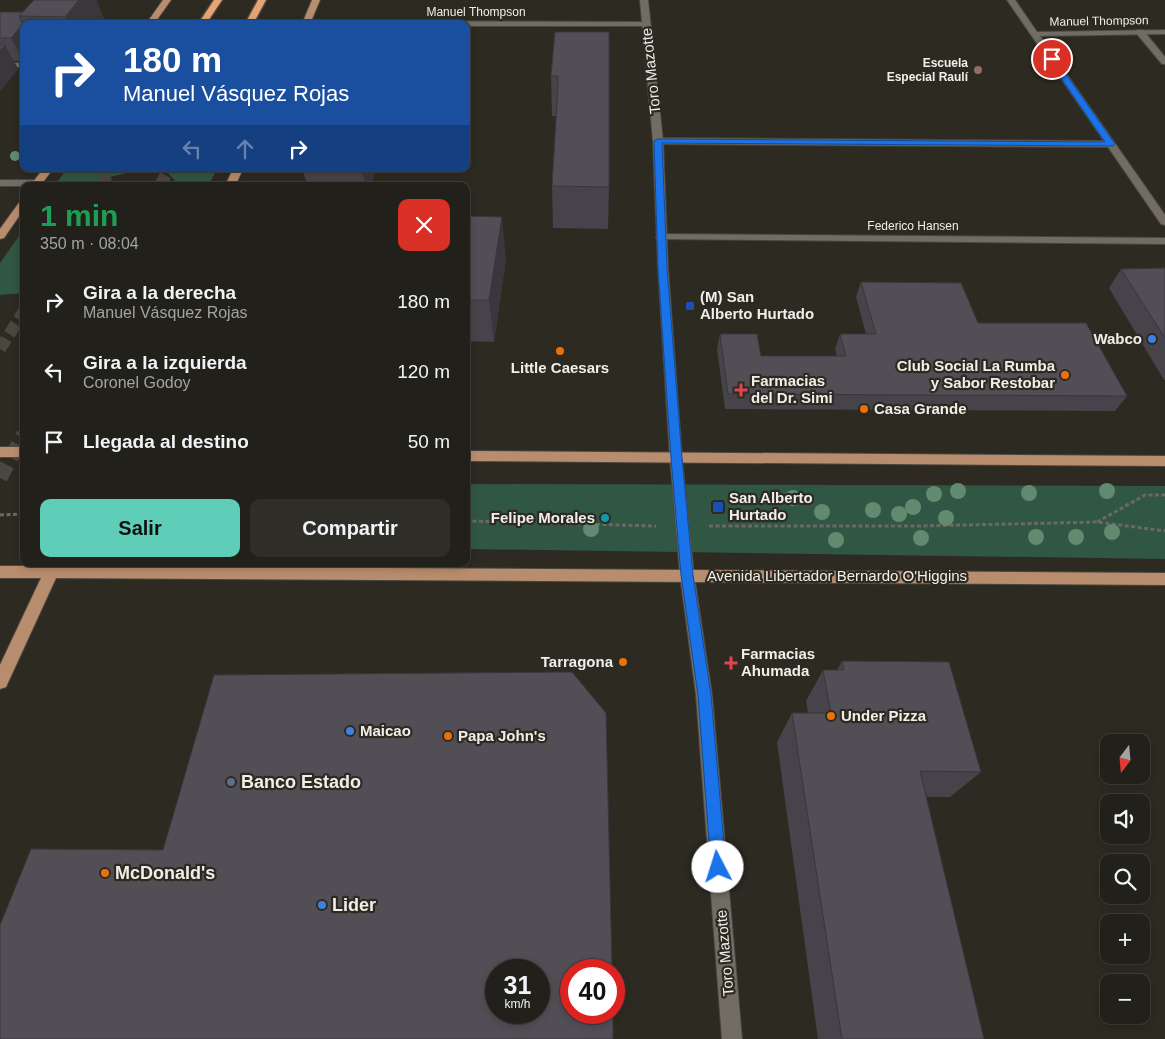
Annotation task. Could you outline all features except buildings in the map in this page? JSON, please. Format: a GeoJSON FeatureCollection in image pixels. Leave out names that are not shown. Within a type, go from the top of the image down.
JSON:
{"type":"FeatureCollection","features":[{"type":"Feature","properties":{"kind":"highway"},"geometry":{"type":"LineString","coordinates":[[205,20],[218,0]]}},
{"type":"Feature","properties":{"kind":"highway"},"geometry":{"type":"LineString","coordinates":[[251,20],[262,0]]}},
{"type":"Feature","properties":{"kind":"main road"},"geometry":{"type":"LineString","coordinates":[[153,20],[166,0]]}},
{"type":"Feature","properties":{"kind":"main road"},"geometry":{"type":"LineString","coordinates":[[307,20],[316,0]]}},
{"type":"Feature","properties":{"kind":"main road"},"geometry":{"type":"LineString","coordinates":[[0,236],[20,208]]}},
{"type":"Feature","properties":{"kind":"main road"},"geometry":{"type":"LineString","coordinates":[[0,452],[20,452]]}},
{"type":"Feature","properties":{"kind":"main road"},"geometry":{"type":"LineString","coordinates":[[470,456],[1165,461]]}},
{"type":"Feature","properties":{"kind":"main road"},"geometry":{"type":"LineString","coordinates":[[0,682],[53,568]]}},
{"type":"Feature","properties":{"kind":"main road","name":"Avenida Libertador Bernardo O'Higgins"},"geometry":{"type":"LineString","coordinates":[[0,572],[53,568],[1165,579]]}},
{"type":"Feature","properties":{"kind":"street","name":"Toro Mazotte"},"geometry":{"type":"LineString","coordinates":[[644,0],[658,141],[661,237],[676,458],[687,575],[704,695],[732,1039]]}},
{"type":"Feature","properties":{"kind":"street"},"geometry":{"type":"LineString","coordinates":[[1011,0],[1165,222]]}},
{"type":"Feature","properties":{"kind":"street","name":"Manuel Thompson"},"geometry":{"type":"LineString","coordinates":[[470,23],[646,24]]}},
{"type":"Feature","properties":{"kind":"street"},"geometry":{"type":"LineString","coordinates":[[1140,32],[1165,62]]}},
{"type":"Feature","properties":{"kind":"street","name":"Manuel Thompson"},"geometry":{"type":"LineString","coordinates":[[1034,34],[1165,32]]}},
{"type":"Feature","properties":{"kind":"street"},"geometry":{"type":"LineString","coordinates":[[0,65],[20,65]]}},
{"type":"Feature","properties":{"kind":"street"},"geometry":{"type":"LineString","coordinates":[[658,141],[1111,144]]}},
{"type":"Feature","properties":{"kind":"street"},"geometry":{"type":"LineString","coordinates":[[0,183],[20,184]]}},
{"type":"Feature","properties":{"kind":"street","name":"Federico Hansen"},"geometry":{"type":"LineString","coordinates":[[661,237],[1165,241]]}},
{"type":"Feature","properties":{"kind":"path"},"geometry":{"type":"LineString","coordinates":[[1097,522],[1145,494],[1165,495]]}},
{"type":"Feature","properties":{"kind":"path"},"geometry":{"type":"LineString","coordinates":[[0,515],[20,514]]}},
{"type":"Feature","properties":{"kind":"path"},"geometry":{"type":"LineString","coordinates":[[470,521],[682,526],[921,526],[1097,522],[1165,531]]}},
{"type":"Feature","properties":{"kind":"green space"},"geometry":{"type":"Polygon","coordinates":[[[65,172],[131,172],[102,179],[104,182],[57,182],[65,172]]]}},
{"type":"Feature","properties":{"kind":"green space"},"geometry":{"type":"Polygon","coordinates":[[[167,172],[215,172],[210,182],[176,182],[167,172]]]}},
{"type":"Feature","properties":{"kind":"green space"},"geometry":{"type":"Polygon","coordinates":[[[20,235],[20,293],[0,295],[0,263],[20,235]]]}},
{"type":"Feature","properties":{"kind":"green space"},"geometry":{"type":"Polygon","coordinates":[[[470,484],[1165,486],[1165,559],[470,549],[470,484]]]}},
{"type":"Feature","properties":{"kind":"tunnel"},"geometry":{"type":"LineString","coordinates":[[103,182],[109,172]]}},
{"type":"Feature","properties":{"kind":"tunnel"},"geometry":{"type":"LineString","coordinates":[[162,182],[167,172]]}},
{"type":"Feature","properties":{"kind":"tunnel"},"geometry":{"type":"LineString","coordinates":[[0,349],[20,317]]}},
{"type":"Feature","properties":{"kind":"tunnel"},"geometry":{"type":"LineString","coordinates":[[0,478],[20,441]]}},
{"type":"Feature","properties":{"kind":"place","name":"Escuela Especial Raulí"},"geometry":{"type":"Point","coordinates":[978,70]}},
{"type":"Feature","properties":{"kind":"place","name":"(M) San Alberto Hurtado"},"geometry":{"type":"Point","coordinates":[690,306]}},
{"type":"Feature","properties":{"kind":"place","name":"Wabco"},"geometry":{"type":"Point","coordinates":[1152,339]}},
{"type":"Feature","properties":{"kind":"place","name":"Little Caesars"},"geometry":{"type":"Point","coordinates":[560,351]}},
{"type":"Feature","properties":{"kind":"place","name":"Club Social La Rumba y Sabor Restobar"},"geometry":{"type":"Point","coordinates":[1065,375]}},
{"type":"Feature","properties":{"kind":"place","name":"Farmacias del Dr. Simi"},"geometry":{"type":"Point","coordinates":[741,390]}},
{"type":"Feature","properties":{"kind":"place","name":"Casa Grande"},"geometry":{"type":"Point","coordinates":[864,409]}},
{"type":"Feature","properties":{"kind":"place","name":"San Alberto Hurtado"},"geometry":{"type":"Point","coordinates":[718,507]}},
{"type":"Feature","properties":{"kind":"place","name":"Felipe Morales"},"geometry":{"type":"Point","coordinates":[605,518]}},
{"type":"Feature","properties":{"kind":"place","name":"Tarragona"},"geometry":{"type":"Point","coordinates":[623,662]}},
{"type":"Feature","properties":{"kind":"place","name":"Farmacias Ahumada"},"geometry":{"type":"Point","coordinates":[731,663]}},
{"type":"Feature","properties":{"kind":"place","name":"Under Pizza"},"geometry":{"type":"Point","coordinates":[831,716]}},
{"type":"Feature","properties":{"kind":"place","name":"Maicao"},"geometry":{"type":"Point","coordinates":[350,731]}},
{"type":"Feature","properties":{"kind":"place","name":"Papa John's"},"geometry":{"type":"Point","coordinates":[448,736]}},
{"type":"Feature","properties":{"kind":"place","name":"Banco Estado"},"geometry":{"type":"Point","coordinates":[231,782]}},
{"type":"Feature","properties":{"kind":"place","name":"McDonald's"},"geometry":{"type":"Point","coordinates":[105,873]}},
{"type":"Feature","properties":{"kind":"place","name":"Lider"},"geometry":{"type":"Point","coordinates":[322,905]}},
{"type":"Feature","properties":{"kind":"route"},"geometry":{"type":"LineString","coordinates":[[718,867],[702,671],[687,575],[676,458],[663,268],[658,141],[1111,144],[1052,59]]}}]}
